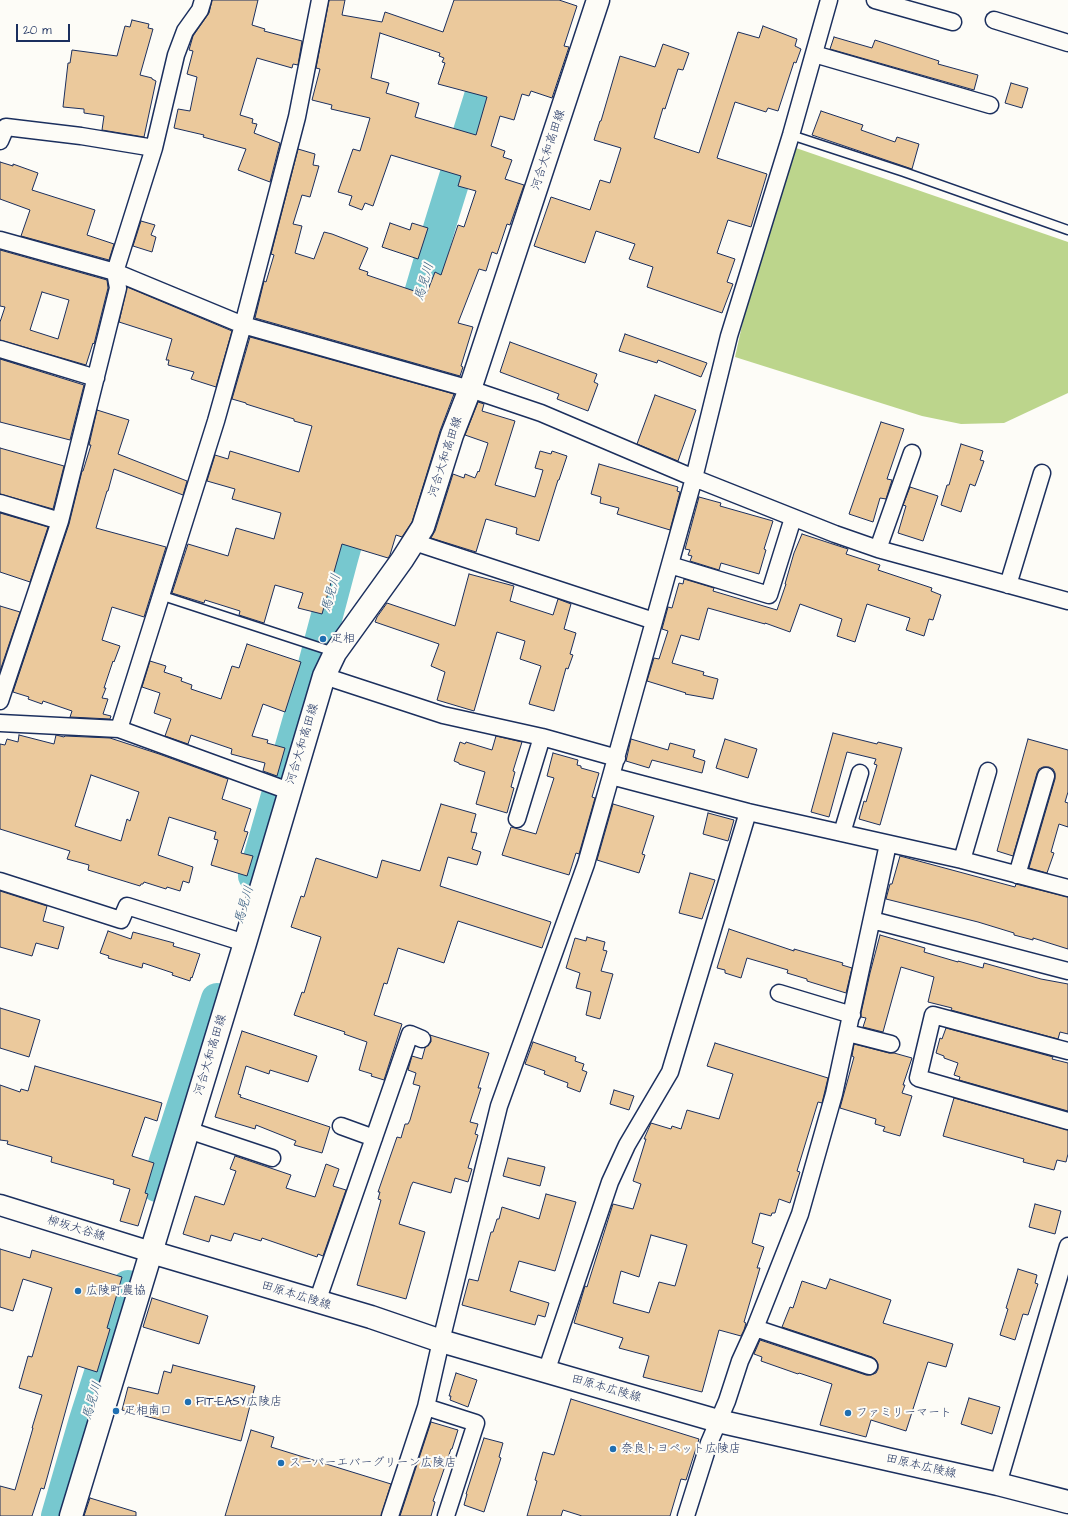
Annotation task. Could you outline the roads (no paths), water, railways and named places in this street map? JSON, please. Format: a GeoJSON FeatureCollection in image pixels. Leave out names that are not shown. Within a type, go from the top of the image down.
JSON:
{"type":"FeatureCollection","features":[{"type":"Feature","properties":{"kind":"main road","name":"河合大和高田線"},"geometry":{"type":"LineString","coordinates":[[71,1516],[188,1130],[237,940],[281,788],[324,676],[329,651],[402,560],[423,527],[452,435],[470,389],[597,0]]}},
{"type":"Feature","properties":{"kind":"main road","name":"田原本広陵線"},"geometry":{"type":"LineString","coordinates":[[151,1252],[371,1318],[441,1341],[718,1421],[998,1484],[1068,1502]]}},
{"type":"Feature","properties":{"kind":"street"},"geometry":{"type":"LineString","coordinates":[[0,701],[60,521],[118,288],[114,272],[154,148],[176,55],[185,32],[200,10],[203,0]]}},
{"type":"Feature","properties":{"kind":"street"},"geometry":{"type":"LineString","coordinates":[[119,730],[160,595],[216,421],[243,325],[297,116],[320,0]]}},
{"type":"Feature","properties":{"kind":"street"},"geometry":{"type":"LineString","coordinates":[[390,1516],[426,1407],[499,1106],[586,864],[612,776],[694,478],[729,336],[791,136],[829,0]]}},
{"type":"Feature","properties":{"kind":"street"},"geometry":{"type":"LineString","coordinates":[[874,0],[953,22]]}},
{"type":"Feature","properties":{"kind":"street"},"geometry":{"type":"LineString","coordinates":[[994,20],[1068,43]]}},
{"type":"Feature","properties":{"kind":"street"},"geometry":{"type":"LineString","coordinates":[[814,54],[990,105]]}},
{"type":"Feature","properties":{"kind":"street"},"geometry":{"type":"LineString","coordinates":[[0,141],[6,127],[81,136],[154,148]]}},
{"type":"Feature","properties":{"kind":"street"},"geometry":{"type":"LineString","coordinates":[[0,240],[114,272],[243,325],[470,389],[541,413],[793,518],[878,549],[1068,601]]}},
{"type":"Feature","properties":{"kind":"street"},"geometry":{"type":"LineString","coordinates":[[0,350],[96,378]]}},
{"type":"Feature","properties":{"kind":"street"},"geometry":{"type":"LineString","coordinates":[[878,549],[912,453]]}},
{"type":"Feature","properties":{"kind":"street"},"geometry":{"type":"LineString","coordinates":[[1008,585],[1042,473]]}},
{"type":"Feature","properties":{"kind":"street"},"geometry":{"type":"LineString","coordinates":[[0,503],[60,521]]}},
{"type":"Feature","properties":{"kind":"street"},"geometry":{"type":"LineString","coordinates":[[670,564],[768,595],[793,518]]}},
{"type":"Feature","properties":{"kind":"street"},"geometry":{"type":"LineString","coordinates":[[414,542],[654,621]]}},
{"type":"Feature","properties":{"kind":"street"},"geometry":{"type":"LineString","coordinates":[[324,676],[443,714],[542,737],[616,758]]}},
{"type":"Feature","properties":{"kind":"street"},"geometry":{"type":"LineString","coordinates":[[0,723],[119,730],[281,788]]}},
{"type":"Feature","properties":{"kind":"street"},"geometry":{"type":"LineString","coordinates":[[517,819],[542,737]]}},
{"type":"Feature","properties":{"kind":"street"},"geometry":{"type":"LineString","coordinates":[[962,860],[988,771]]}},
{"type":"Feature","properties":{"kind":"street"},"geometry":{"type":"LineString","coordinates":[[842,833],[860,773]]}},
{"type":"Feature","properties":{"kind":"street"},"geometry":{"type":"LineString","coordinates":[[612,776],[748,812],[962,860],[1068,888]]}},
{"type":"Feature","properties":{"kind":"street"},"geometry":{"type":"LineString","coordinates":[[1017,875],[1046,776]]}},
{"type":"Feature","properties":{"kind":"street"},"geometry":{"type":"LineString","coordinates":[[546,1372],[610,1182],[627,1144],[670,1072],[748,812]]}},
{"type":"Feature","properties":{"kind":"street"},"geometry":{"type":"LineString","coordinates":[[686,1516],[709,1443],[727,1401],[740,1361],[755,1328],[800,1214],[834,1094],[888,844]]}},
{"type":"Feature","properties":{"kind":"street"},"geometry":{"type":"LineString","coordinates":[[0,882],[122,920],[127,906],[237,940]]}},
{"type":"Feature","properties":{"kind":"street"},"geometry":{"type":"LineString","coordinates":[[872,920],[1068,971]]}},
{"type":"Feature","properties":{"kind":"street"},"geometry":{"type":"LineString","coordinates":[[779,992],[852,1015]]}},
{"type":"Feature","properties":{"kind":"street"},"geometry":{"type":"LineString","coordinates":[[1068,1051],[933,1015],[918,1078],[1068,1121]]}},
{"type":"Feature","properties":{"kind":"street"},"geometry":{"type":"LineString","coordinates":[[848,1032],[891,1044]]}},
{"type":"Feature","properties":{"kind":"street"},"geometry":{"type":"LineString","coordinates":[[317,1302],[410,1034],[422,1039]]}},
{"type":"Feature","properties":{"kind":"street"},"geometry":{"type":"LineString","coordinates":[[341,1126],[374,1138]]}},
{"type":"Feature","properties":{"kind":"street"},"geometry":{"type":"LineString","coordinates":[[188,1130],[272,1158]]}},
{"type":"Feature","properties":{"kind":"street","name":"柳坂大谷線"},"geometry":{"type":"LineString","coordinates":[[0,1205],[151,1252]]}},
{"type":"Feature","properties":{"kind":"street"},"geometry":{"type":"LineString","coordinates":[[998,1484],[1068,1246]]}},
{"type":"Feature","properties":{"kind":"street"},"geometry":{"type":"LineString","coordinates":[[755,1328],[869,1366]]}},
{"type":"Feature","properties":{"kind":"street"},"geometry":{"type":"LineString","coordinates":[[426,1407],[476,1423],[446,1516]]}},
{"type":"Feature","properties":{"kind":"lane"},"geometry":{"type":"LineString","coordinates":[[791,136],[904,172],[1068,230]]}},
{"type":"Feature","properties":{"kind":"lane"},"geometry":{"type":"LineString","coordinates":[[160,595],[329,651]]}},
{"type":"Feature","properties":{"kind":"waterway","name":"馬見川"},"geometry":{"type":"LineString","coordinates":[[383,420],[440,225],[510,0]]}},
{"type":"Feature","properties":{"kind":"waterway","name":"馬見川"},"geometry":{"type":"LineString","coordinates":[[254,876],[308,687],[358,502]]}},
{"type":"Feature","properties":{"kind":"waterway","name":"馬見川"},"geometry":{"type":"LineString","coordinates":[[157,1186],[217,999]]}},
{"type":"Feature","properties":{"kind":"waterway","name":"馬見川"},"geometry":{"type":"LineString","coordinates":[[57,1516],[84,1423],[128,1286]]}},
{"type":"Feature","properties":{"kind":"place","name":"疋相"},"geometry":{"type":"Point","coordinates":[323,639]}},
{"type":"Feature","properties":{"kind":"place","name":"広陵町農協"},"geometry":{"type":"Point","coordinates":[78,1291]}},
{"type":"Feature","properties":{"kind":"place","name":"FIT-EASY広陵店"},"geometry":{"type":"Point","coordinates":[188,1402]}},
{"type":"Feature","properties":{"kind":"place","name":"疋相南口"},"geometry":{"type":"Point","coordinates":[116,1411]}},
{"type":"Feature","properties":{"kind":"place","name":"ファミリーマート"},"geometry":{"type":"Point","coordinates":[848,1413]}},
{"type":"Feature","properties":{"kind":"place","name":"奈良トヨペット広陵店"},"geometry":{"type":"Point","coordinates":[613,1449]}},
{"type":"Feature","properties":{"kind":"place","name":"スーパーエバーグリーン広陵店"},"geometry":{"type":"Point","coordinates":[281,1463]}}]}
